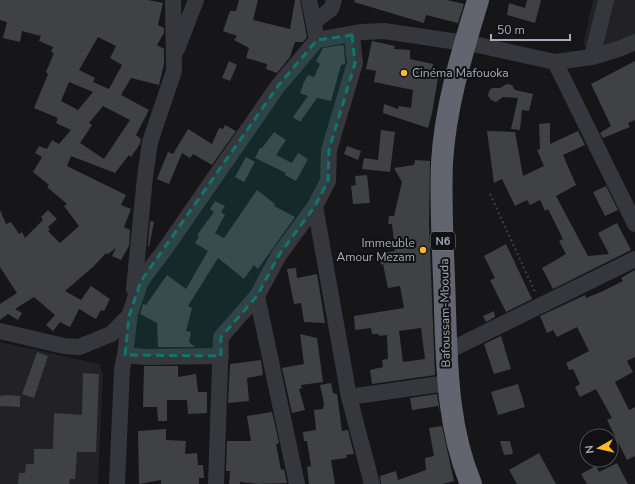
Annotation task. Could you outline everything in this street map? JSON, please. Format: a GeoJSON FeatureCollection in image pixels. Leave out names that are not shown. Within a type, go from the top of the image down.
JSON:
{"type":"FeatureCollection","features":[{"type":"Feature","properties":{"kind":"highway","name":"Bafoussam-Mbouda"},"geometry":{"type":"LineString","coordinates":[[471,45],[478,0]]}},
{"type":"Feature","properties":{"kind":"highway","name":"Bafoussam-Mbouda"},"geometry":{"type":"LineString","coordinates":[[485,484],[470,442],[461,382],[453,349],[442,162],[453,86],[491,0]]}},
{"type":"Feature","properties":{"kind":"highway","name":"Bafoussam-Mbouda"},"geometry":{"type":"LineString","coordinates":[[453,349],[447,383],[463,464],[471,484]]}},
{"type":"Feature","properties":{"kind":"street"},"geometry":{"type":"LineString","coordinates":[[173,0],[174,71]]}},
{"type":"Feature","properties":{"kind":"street"},"geometry":{"type":"LineString","coordinates":[[117,484],[124,362],[136,272],[136,256],[150,142],[174,71],[178,46],[196,0]]}},
{"type":"Feature","properties":{"kind":"street"},"geometry":{"type":"LineString","coordinates":[[309,0],[316,40]]}},
{"type":"Feature","properties":{"kind":"street"},"geometry":{"type":"LineString","coordinates":[[314,22],[331,9],[334,0]]}},
{"type":"Feature","properties":{"kind":"street"},"geometry":{"type":"LineString","coordinates":[[592,57],[606,0]]}},
{"type":"Feature","properties":{"kind":"street"},"geometry":{"type":"LineString","coordinates":[[0,330],[64,346],[79,347],[111,334],[129,316],[141,281],[164,252],[278,86],[316,40],[373,31],[388,32],[471,45],[555,62],[592,57],[619,49],[635,42]]}},
{"type":"Feature","properties":{"kind":"street"},"geometry":{"type":"LineString","coordinates":[[216,484],[221,337],[257,296],[279,255],[315,206],[328,181],[329,150],[355,64],[352,35]]}},
{"type":"Feature","properties":{"kind":"street"},"geometry":{"type":"LineString","coordinates":[[555,62],[635,224]]}},
{"type":"Feature","properties":{"kind":"street"},"geometry":{"type":"LineString","coordinates":[[315,206],[349,397],[372,484]]}},
{"type":"Feature","properties":{"kind":"street"},"geometry":{"type":"LineString","coordinates":[[453,349],[635,259]]}},
{"type":"Feature","properties":{"kind":"street"},"geometry":{"type":"LineString","coordinates":[[257,296],[297,484]]}},
{"type":"Feature","properties":{"kind":"street"},"geometry":{"type":"LineString","coordinates":[[111,334],[124,362]]}},
{"type":"Feature","properties":{"kind":"street"},"geometry":{"type":"LineString","coordinates":[[124,362],[146,357],[221,356]]}},
{"type":"Feature","properties":{"kind":"street"},"geometry":{"type":"LineString","coordinates":[[349,397],[447,383]]}},
{"type":"Feature","properties":{"kind":"path"},"geometry":{"type":"LineString","coordinates":[[490,194],[542,306]]}},
{"type":"Feature","properties":{"kind":"highlighted area"},"geometry":{"type":"Polygon","coordinates":[[[352,35],[355,63],[329,150],[328,181],[315,206],[279,255],[257,296],[221,337],[221,356],[125,355],[129,316],[141,281],[278,86],[317,40],[352,35]]]}},
{"type":"Feature","properties":{"kind":"shaded area"},"geometry":{"type":"Polygon","coordinates":[[[593,0],[635,0],[635,36],[619,44],[583,46],[593,0]]]}},
{"type":"Feature","properties":{"kind":"shaded area"},"geometry":{"type":"Polygon","coordinates":[[[0,342],[99,364],[103,373],[98,484],[0,484],[0,342]]]}},
{"type":"Feature","properties":{"kind":"building"},"geometry":{"type":"Polygon","coordinates":[[[0,0],[148,0],[163,3],[158,25],[164,28],[164,33],[157,45],[164,49],[164,64],[159,85],[131,78],[121,95],[149,110],[136,135],[141,139],[140,144],[131,157],[129,155],[115,173],[71,156],[67,166],[126,195],[121,205],[131,209],[124,227],[130,230],[129,246],[121,260],[112,256],[116,248],[108,254],[106,253],[94,266],[65,291],[81,300],[91,286],[110,299],[104,311],[101,310],[96,319],[79,309],[70,327],[60,322],[53,331],[46,325],[55,315],[34,297],[15,309],[22,313],[18,320],[8,314],[0,320],[0,304],[17,293],[0,267],[0,210],[6,224],[11,222],[19,234],[22,232],[25,238],[43,220],[41,217],[48,210],[57,219],[48,227],[50,229],[48,231],[60,243],[79,226],[64,206],[67,204],[47,187],[49,185],[33,172],[42,157],[35,153],[39,146],[47,149],[52,140],[59,144],[71,130],[56,123],[58,118],[34,108],[48,74],[46,72],[54,53],[51,52],[53,47],[39,41],[41,36],[22,31],[20,42],[3,38],[7,22],[0,20],[0,0]],[[98,37],[79,70],[95,78],[93,82],[109,89],[122,65],[110,58],[116,46],[98,37]],[[69,82],[61,101],[78,110],[93,92],[69,82]],[[103,106],[89,123],[92,125],[80,143],[104,159],[130,120],[103,106]]]}},
{"type":"Feature","properties":{"kind":"building"},"geometry":{"type":"Polygon","coordinates":[[[239,0],[258,0],[253,20],[290,29],[295,0],[300,0],[307,37],[303,42],[295,42],[290,57],[277,73],[266,69],[267,64],[246,58],[249,48],[234,40],[237,36],[223,31],[230,11],[236,11],[239,0]]]}},
{"type":"Feature","properties":{"kind":"building"},"geometry":{"type":"Polygon","coordinates":[[[355,0],[447,0],[464,4],[458,23],[426,15],[424,23],[354,2],[355,0]]]}},
{"type":"Feature","properties":{"kind":"building"},"geometry":{"type":"Polygon","coordinates":[[[527,0],[541,0],[535,23],[507,15],[509,3],[525,8],[527,0]]]}},
{"type":"Feature","properties":{"kind":"building"},"geometry":{"type":"Polygon","coordinates":[[[372,41],[395,46],[394,49],[410,50],[410,59],[433,64],[431,76],[438,78],[428,128],[383,113],[384,104],[398,109],[399,106],[411,108],[413,90],[374,82],[376,71],[366,69],[372,41]]]}},
{"type":"Feature","properties":{"kind":"building"},"geometry":{"type":"Polygon","coordinates":[[[341,45],[344,46],[345,64],[341,65],[331,101],[317,98],[300,122],[293,117],[308,96],[300,93],[304,82],[308,75],[314,77],[320,64],[316,61],[323,48],[341,45]]]}},
{"type":"Feature","properties":{"kind":"building"},"geometry":{"type":"Polygon","coordinates":[[[229,61],[237,65],[230,81],[222,78],[229,61]]]}},
{"type":"Feature","properties":{"kind":"building"},"geometry":{"type":"Polygon","coordinates":[[[635,61],[635,120],[628,123],[630,127],[603,138],[600,133],[611,126],[591,84],[635,61]]]}},
{"type":"Feature","properties":{"kind":"building"},"geometry":{"type":"Polygon","coordinates":[[[507,84],[512,85],[515,90],[533,94],[529,111],[522,110],[520,130],[511,129],[518,98],[503,97],[496,102],[491,100],[488,96],[489,91],[492,88],[500,88],[507,84]]]}},
{"type":"Feature","properties":{"kind":"building"},"geometry":{"type":"Polygon","coordinates":[[[550,123],[550,144],[578,131],[585,145],[563,155],[576,185],[556,196],[588,256],[609,254],[598,233],[617,223],[631,250],[553,289],[542,268],[566,254],[559,241],[563,239],[548,209],[545,211],[540,200],[530,205],[527,200],[515,206],[502,179],[494,183],[487,131],[515,132],[523,176],[544,166],[537,150],[540,149],[539,124],[550,123]]]}},
{"type":"Feature","properties":{"kind":"building"},"geometry":{"type":"Polygon","coordinates":[[[225,125],[236,131],[212,165],[193,154],[190,158],[182,153],[169,184],[157,179],[168,152],[173,154],[188,129],[212,144],[219,128],[223,129],[225,125]]]}},
{"type":"Feature","properties":{"kind":"building"},"geometry":{"type":"Polygon","coordinates":[[[381,130],[395,132],[390,172],[362,169],[364,158],[378,160],[381,130]]]}},
{"type":"Feature","properties":{"kind":"building"},"geometry":{"type":"Polygon","coordinates":[[[274,132],[286,140],[276,155],[292,163],[298,153],[308,159],[296,181],[285,175],[286,173],[255,158],[260,148],[262,148],[274,132]]]}},
{"type":"Feature","properties":{"kind":"building"},"geometry":{"type":"Polygon","coordinates":[[[347,146],[361,151],[358,160],[344,154],[347,146]]]}},
{"type":"Feature","properties":{"kind":"building"},"geometry":{"type":"Polygon","coordinates":[[[246,157],[255,162],[244,182],[235,177],[246,157]]]}},
{"type":"Feature","properties":{"kind":"building"},"geometry":{"type":"Polygon","coordinates":[[[415,160],[430,161],[429,224],[435,375],[372,384],[370,370],[383,367],[382,360],[388,359],[387,335],[379,336],[379,334],[372,334],[371,328],[355,330],[354,316],[404,308],[400,286],[388,288],[383,264],[381,265],[379,254],[395,251],[392,224],[388,224],[389,216],[394,216],[402,182],[394,168],[414,165],[415,160]],[[421,328],[399,331],[403,362],[425,359],[421,328]]]}},
{"type":"Feature","properties":{"kind":"building"},"geometry":{"type":"Polygon","coordinates":[[[367,175],[370,203],[353,204],[351,186],[356,185],[355,176],[367,175]]]}},
{"type":"Feature","properties":{"kind":"building"},"geometry":{"type":"Polygon","coordinates":[[[606,186],[618,210],[605,216],[593,192],[606,186]]]}},
{"type":"Feature","properties":{"kind":"building"},"geometry":{"type":"Polygon","coordinates":[[[257,190],[275,204],[274,206],[295,217],[258,269],[254,265],[244,279],[218,258],[188,306],[192,308],[186,331],[191,332],[189,342],[195,347],[158,347],[157,323],[140,314],[143,304],[146,305],[167,275],[186,289],[208,251],[195,243],[199,236],[197,235],[214,212],[210,209],[215,201],[225,206],[221,212],[225,215],[215,233],[224,238],[257,190]]]}},
{"type":"Feature","properties":{"kind":"building"},"geometry":{"type":"Polygon","coordinates":[[[150,221],[154,222],[149,247],[148,246],[150,221]]]}},
{"type":"Feature","properties":{"kind":"building"},"geometry":{"type":"Polygon","coordinates":[[[506,244],[532,299],[506,312],[490,280],[495,278],[484,256],[506,244]]]}},
{"type":"Feature","properties":{"kind":"building"},"geometry":{"type":"Polygon","coordinates":[[[296,268],[297,278],[317,274],[325,323],[304,322],[301,303],[294,304],[287,269],[296,268]]]}},
{"type":"Feature","properties":{"kind":"building"},"geometry":{"type":"Polygon","coordinates":[[[635,270],[635,357],[627,361],[633,372],[615,382],[629,410],[635,407],[635,456],[627,460],[619,444],[619,428],[611,428],[607,420],[612,418],[596,389],[580,397],[575,387],[580,384],[573,369],[569,370],[566,363],[589,351],[577,327],[557,337],[553,330],[547,333],[540,316],[585,295],[586,298],[601,292],[623,281],[621,278],[635,270]]]}},
{"type":"Feature","properties":{"kind":"building"},"geometry":{"type":"Polygon","coordinates":[[[494,311],[495,317],[486,322],[483,316],[494,311]]]}},
{"type":"Feature","properties":{"kind":"building"},"geometry":{"type":"Polygon","coordinates":[[[300,334],[317,338],[323,382],[301,385],[302,388],[299,389],[305,410],[292,413],[282,368],[304,364],[300,334]]]}},
{"type":"Feature","properties":{"kind":"building"},"geometry":{"type":"Polygon","coordinates":[[[501,336],[511,369],[494,374],[484,344],[501,336]]]}},
{"type":"Feature","properties":{"kind":"building"},"geometry":{"type":"Polygon","coordinates":[[[37,352],[48,356],[34,398],[22,394],[37,352]]]}},
{"type":"Feature","properties":{"kind":"building"},"geometry":{"type":"Polygon","coordinates":[[[261,360],[263,375],[247,378],[249,401],[228,403],[230,364],[261,360]]]}},
{"type":"Feature","properties":{"kind":"building"},"geometry":{"type":"Polygon","coordinates":[[[144,366],[178,366],[178,377],[196,374],[198,392],[207,392],[207,413],[188,414],[187,400],[167,400],[167,421],[158,421],[157,407],[143,407],[144,366]]]}},
{"type":"Feature","properties":{"kind":"building"},"geometry":{"type":"Polygon","coordinates":[[[83,373],[99,374],[96,452],[77,452],[75,479],[70,479],[69,484],[18,484],[19,473],[25,473],[26,464],[34,464],[34,449],[53,449],[54,413],[82,415],[83,373]]]}},
{"type":"Feature","properties":{"kind":"building"},"geometry":{"type":"Polygon","coordinates":[[[331,383],[333,393],[337,394],[342,431],[348,430],[354,454],[346,455],[347,458],[331,460],[335,484],[309,484],[307,467],[311,466],[307,441],[304,441],[303,432],[316,430],[314,410],[323,409],[324,403],[320,385],[331,383]]]}},
{"type":"Feature","properties":{"kind":"building"},"geometry":{"type":"Polygon","coordinates":[[[518,384],[525,407],[498,415],[491,392],[518,384]]]}},
{"type":"Feature","properties":{"kind":"building"},"geometry":{"type":"Polygon","coordinates":[[[437,394],[440,413],[438,406],[412,410],[410,398],[437,394]]]}},
{"type":"Feature","properties":{"kind":"building"},"geometry":{"type":"Polygon","coordinates":[[[0,396],[20,396],[20,407],[0,406],[0,396]]]}},
{"type":"Feature","properties":{"kind":"building"},"geometry":{"type":"Polygon","coordinates":[[[272,412],[279,443],[276,444],[281,470],[284,469],[287,483],[258,484],[240,482],[240,484],[229,484],[230,471],[226,471],[227,441],[251,441],[247,416],[272,412]]]}},
{"type":"Feature","properties":{"kind":"building"},"geometry":{"type":"Polygon","coordinates":[[[442,426],[454,481],[443,484],[381,484],[380,476],[396,471],[398,480],[426,470],[425,458],[434,456],[429,428],[442,426]]]}},
{"type":"Feature","properties":{"kind":"building"},"geometry":{"type":"Polygon","coordinates":[[[166,429],[166,440],[186,441],[185,454],[197,453],[198,465],[203,465],[204,478],[199,478],[199,484],[161,484],[161,480],[139,484],[138,431],[166,429]]]}},
{"type":"Feature","properties":{"kind":"building"},"geometry":{"type":"Polygon","coordinates":[[[500,441],[510,441],[513,454],[504,455],[500,441]]]}},
{"type":"Feature","properties":{"kind":"building"},"geometry":{"type":"Polygon","coordinates":[[[539,453],[556,484],[517,484],[509,470],[539,453]]]}},
{"type":"Feature","properties":{"kind":"building"},"geometry":{"type":"Polygon","coordinates":[[[619,467],[628,484],[587,484],[581,474],[592,468],[597,468],[599,472],[607,468],[619,467]]]}},
{"type":"Feature","properties":{"kind":"place","name":"Cinéma Mafouoka"},"geometry":{"type":"Point","coordinates":[404,73]}},
{"type":"Feature","properties":{"kind":"place","name":"Immeuble Amour Mezam"},"geometry":{"type":"Point","coordinates":[423,250]}}]}
